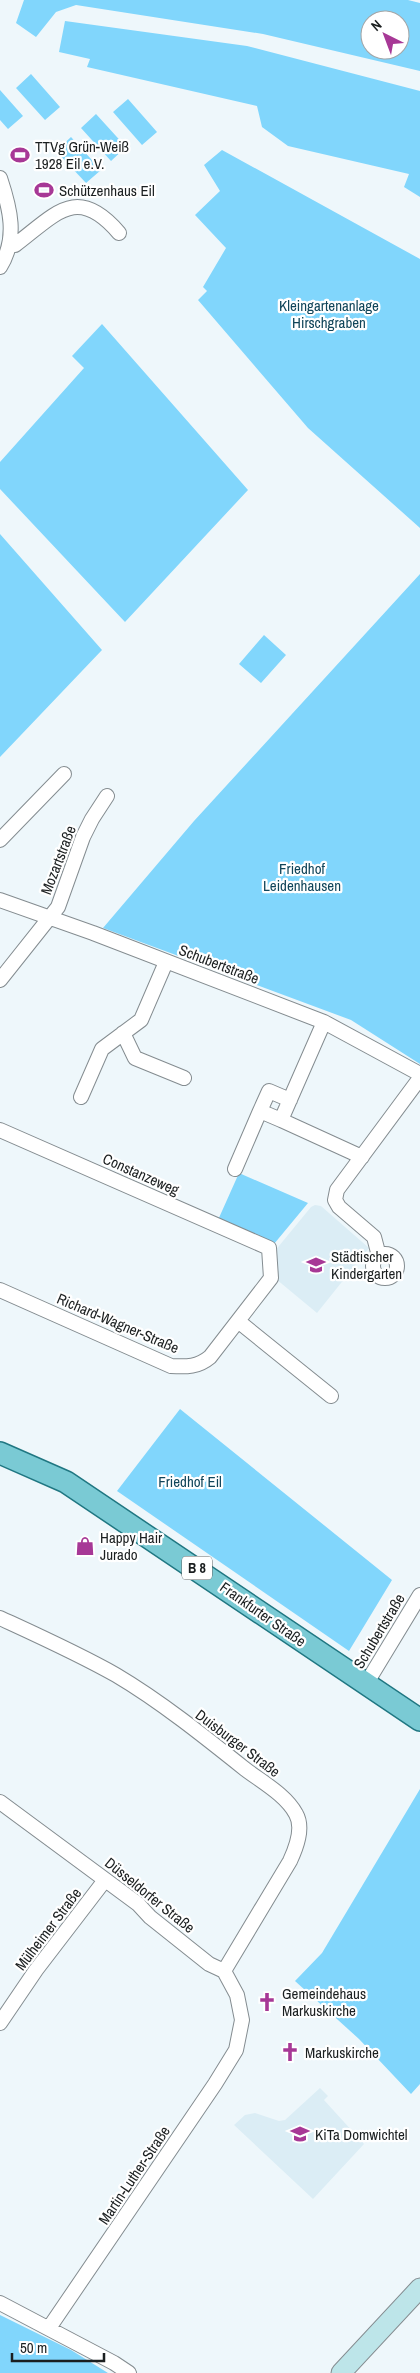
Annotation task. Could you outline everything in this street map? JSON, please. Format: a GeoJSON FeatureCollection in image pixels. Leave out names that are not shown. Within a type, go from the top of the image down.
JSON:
{"type":"FeatureCollection","features":[{"type":"Feature","properties":{"kind":"main road","name":"Frankfurter Straße"},"geometry":{"type":"LineString","coordinates":[[0,1453],[66,1482],[420,1720]]}},
{"type":"Feature","properties":{"kind":"street"},"geometry":{"type":"LineString","coordinates":[[0,178],[9,203],[11,224],[10,244],[0,267]]}},
{"type":"Feature","properties":{"kind":"street"},"geometry":{"type":"LineString","coordinates":[[10,244],[15,245],[55,214],[79,205],[91,208],[100,214],[119,233]]}},
{"type":"Feature","properties":{"kind":"street"},"geometry":{"type":"LineString","coordinates":[[0,840],[64,774]]}},
{"type":"Feature","properties":{"kind":"street","name":"Mozartstraße"},"geometry":{"type":"LineString","coordinates":[[0,980],[58,907],[86,831],[108,796]]}},
{"type":"Feature","properties":{"kind":"street","name":"Schubertstraße"},"geometry":{"type":"LineString","coordinates":[[0,900],[50,917],[324,1022],[420,1074]]}},
{"type":"Feature","properties":{"kind":"street"},"geometry":{"type":"LineString","coordinates":[[81,1097],[102,1049],[142,1020],[166,962]]}},
{"type":"Feature","properties":{"kind":"street"},"geometry":{"type":"LineString","coordinates":[[281,1120],[324,1022]]}},
{"type":"Feature","properties":{"kind":"street"},"geometry":{"type":"LineString","coordinates":[[123,1033],[135,1058],[184,1078]]}},
{"type":"Feature","properties":{"kind":"street"},"geometry":{"type":"LineString","coordinates":[[378,1256],[374,1237],[339,1207],[335,1200],[338,1190],[420,1078]]}},
{"type":"Feature","properties":{"kind":"street"},"geometry":{"type":"LineString","coordinates":[[235,1169],[269,1091],[290,1100]]}},
{"type":"Feature","properties":{"kind":"street"},"geometry":{"type":"LineString","coordinates":[[260,1111],[362,1157]]}},
{"type":"Feature","properties":{"kind":"street","name":"Constanzeweg"},"geometry":{"type":"LineString","coordinates":[[0,1130],[269,1248]]}},
{"type":"Feature","properties":{"kind":"street","name":"Richard-Wagner-Straße"},"geometry":{"type":"LineString","coordinates":[[0,1290],[171,1366],[192,1367],[203,1363],[210,1357],[270,1278],[269,1248]]}},
{"type":"Feature","properties":{"kind":"street"},"geometry":{"type":"LineString","coordinates":[[238,1321],[332,1396]]}},
{"type":"Feature","properties":{"kind":"street","name":"Schubertstraße"},"geometry":{"type":"LineString","coordinates":[[366,1684],[419,1598]]}},
{"type":"Feature","properties":{"kind":"street","name":"Duisburger Straße"},"geometry":{"type":"LineString","coordinates":[[0,1618],[81,1656],[118,1676],[200,1733],[282,1798],[297,1815],[299,1830],[297,1845],[290,1861],[224,1971]]}},
{"type":"Feature","properties":{"kind":"street","name":"Düsseldorfer Straße"},"geometry":{"type":"LineString","coordinates":[[0,1802],[138,1904],[150,1917],[209,1964],[224,1971]]}},
{"type":"Feature","properties":{"kind":"street","name":"Mülheimer Straße"},"geometry":{"type":"LineString","coordinates":[[0,2023],[36,1970],[105,1880]]}},
{"type":"Feature","properties":{"kind":"street","name":"Martin-Luther-Straße"},"geometry":{"type":"LineString","coordinates":[[49,2328],[200,2108],[236,2050],[242,2020],[237,1995],[224,1971]]}},
{"type":"Feature","properties":{"kind":"street"},"geometry":{"type":"LineString","coordinates":[[341,2373],[420,2288]]}},
{"type":"Feature","properties":{"kind":"street"},"geometry":{"type":"LineString","coordinates":[[0,2303],[129,2373]]}},
{"type":"Feature","properties":{"kind":"shaded area","name":"Städtischer Kindergarten"},"geometry":{"type":"Polygon","coordinates":[[[315,1205],[321,1206],[369,1248],[317,1313],[276,1279],[274,1252],[311,1207],[315,1205]]]}},
{"type":"Feature","properties":{"kind":"shaded area","name":"KiTa Domwichtel"},"geometry":{"type":"Polygon","coordinates":[[[320,2088],[328,2096],[324,2100],[364,2144],[313,2199],[234,2125],[245,2115],[255,2113],[279,2121],[285,2120],[320,2088]]]}},
{"type":"Feature","properties":{"kind":"green space"},"geometry":{"type":"Polygon","coordinates":[[[24,0],[408,0],[420,3],[420,71],[373,60],[410,60],[410,10],[360,10],[360,57],[263,34],[76,5],[56,12],[36,37],[16,23],[24,0]]]}},
{"type":"Feature","properties":{"kind":"green space"},"geometry":{"type":"Polygon","coordinates":[[[65,21],[247,46],[420,91],[420,197],[404,187],[409,174],[288,146],[262,127],[257,106],[87,67],[90,59],[59,52],[65,21]]]}},
{"type":"Feature","properties":{"kind":"green space"},"geometry":{"type":"Polygon","coordinates":[[[31,74],[60,107],[45,120],[16,88],[31,74]]]}},
{"type":"Feature","properties":{"kind":"green space"},"geometry":{"type":"Polygon","coordinates":[[[0,90],[23,116],[8,129],[0,120],[0,90]]]}},
{"type":"Feature","properties":{"kind":"green space"},"geometry":{"type":"Polygon","coordinates":[[[128,99],[157,132],[142,145],[113,112],[128,99]]]}},
{"type":"Feature","properties":{"kind":"green space"},"geometry":{"type":"Polygon","coordinates":[[[96,114],[126,147],[111,161],[81,128],[96,114]]]}},
{"type":"Feature","properties":{"kind":"green space"},"geometry":{"type":"Polygon","coordinates":[[[71,137],[101,170],[86,183],[56,151],[71,137]]]}},
{"type":"Feature","properties":{"kind":"green space","name":"Kleingartenanlage Hirschgraben"},"geometry":{"type":"Polygon","coordinates":[[[222,150],[420,259],[420,528],[308,428],[198,300],[207,291],[203,287],[226,248],[195,215],[220,191],[204,165],[222,150]]]}},
{"type":"Feature","properties":{"kind":"green space"},"geometry":{"type":"Polygon","coordinates":[[[102,324],[248,490],[125,622],[0,489],[0,462],[84,368],[72,356],[102,324]]]}},
{"type":"Feature","properties":{"kind":"green space"},"geometry":{"type":"Polygon","coordinates":[[[0,534],[102,650],[0,757],[0,534]]]}},
{"type":"Feature","properties":{"kind":"green space","name":"Friedhof Leidenhausen"},"geometry":{"type":"Polygon","coordinates":[[[420,574],[420,1064],[351,1020],[103,928],[194,821],[420,574]]]}},
{"type":"Feature","properties":{"kind":"green space"},"geometry":{"type":"Polygon","coordinates":[[[264,635],[286,655],[261,683],[239,664],[264,635]]]}},
{"type":"Feature","properties":{"kind":"green space"},"geometry":{"type":"Polygon","coordinates":[[[239,1173],[308,1203],[274,1244],[218,1220],[239,1173]]]}},
{"type":"Feature","properties":{"kind":"green space","name":"Friedhof Eil"},"geometry":{"type":"Polygon","coordinates":[[[180,1409],[392,1580],[349,1651],[117,1491],[180,1409]]]}},
{"type":"Feature","properties":{"kind":"green space"},"geometry":{"type":"Polygon","coordinates":[[[420,1789],[420,2084],[411,2094],[359,2039],[295,1981],[322,1953],[420,1789]]]}},
{"type":"Feature","properties":{"kind":"green space"},"geometry":{"type":"Polygon","coordinates":[[[0,2315],[71,2350],[108,2373],[0,2373],[0,2315]]]}},
{"type":"Feature","properties":{"kind":"place","name":"TTVg Grün-Weiß 1928 Eil e.V."},"geometry":{"type":"Point","coordinates":[20,155]}},
{"type":"Feature","properties":{"kind":"place","name":"Schützenhaus Eil"},"geometry":{"type":"Point","coordinates":[44,190]}},
{"type":"Feature","properties":{"kind":"place","name":"Städtischer Kindergarten"},"geometry":{"type":"Point","coordinates":[316,1265]}},
{"type":"Feature","properties":{"kind":"place","name":"Happy Hair Jurado"},"geometry":{"type":"Point","coordinates":[85,1546]}},
{"type":"Feature","properties":{"kind":"place","name":"Gemeindehaus Markuskirche"},"geometry":{"type":"Point","coordinates":[267,2002]}},
{"type":"Feature","properties":{"kind":"place","name":"Markuskirche"},"geometry":{"type":"Point","coordinates":[290,2052]}},
{"type":"Feature","properties":{"kind":"place","name":"KiTa Domwichtel"},"geometry":{"type":"Point","coordinates":[300,2134]}}]}
